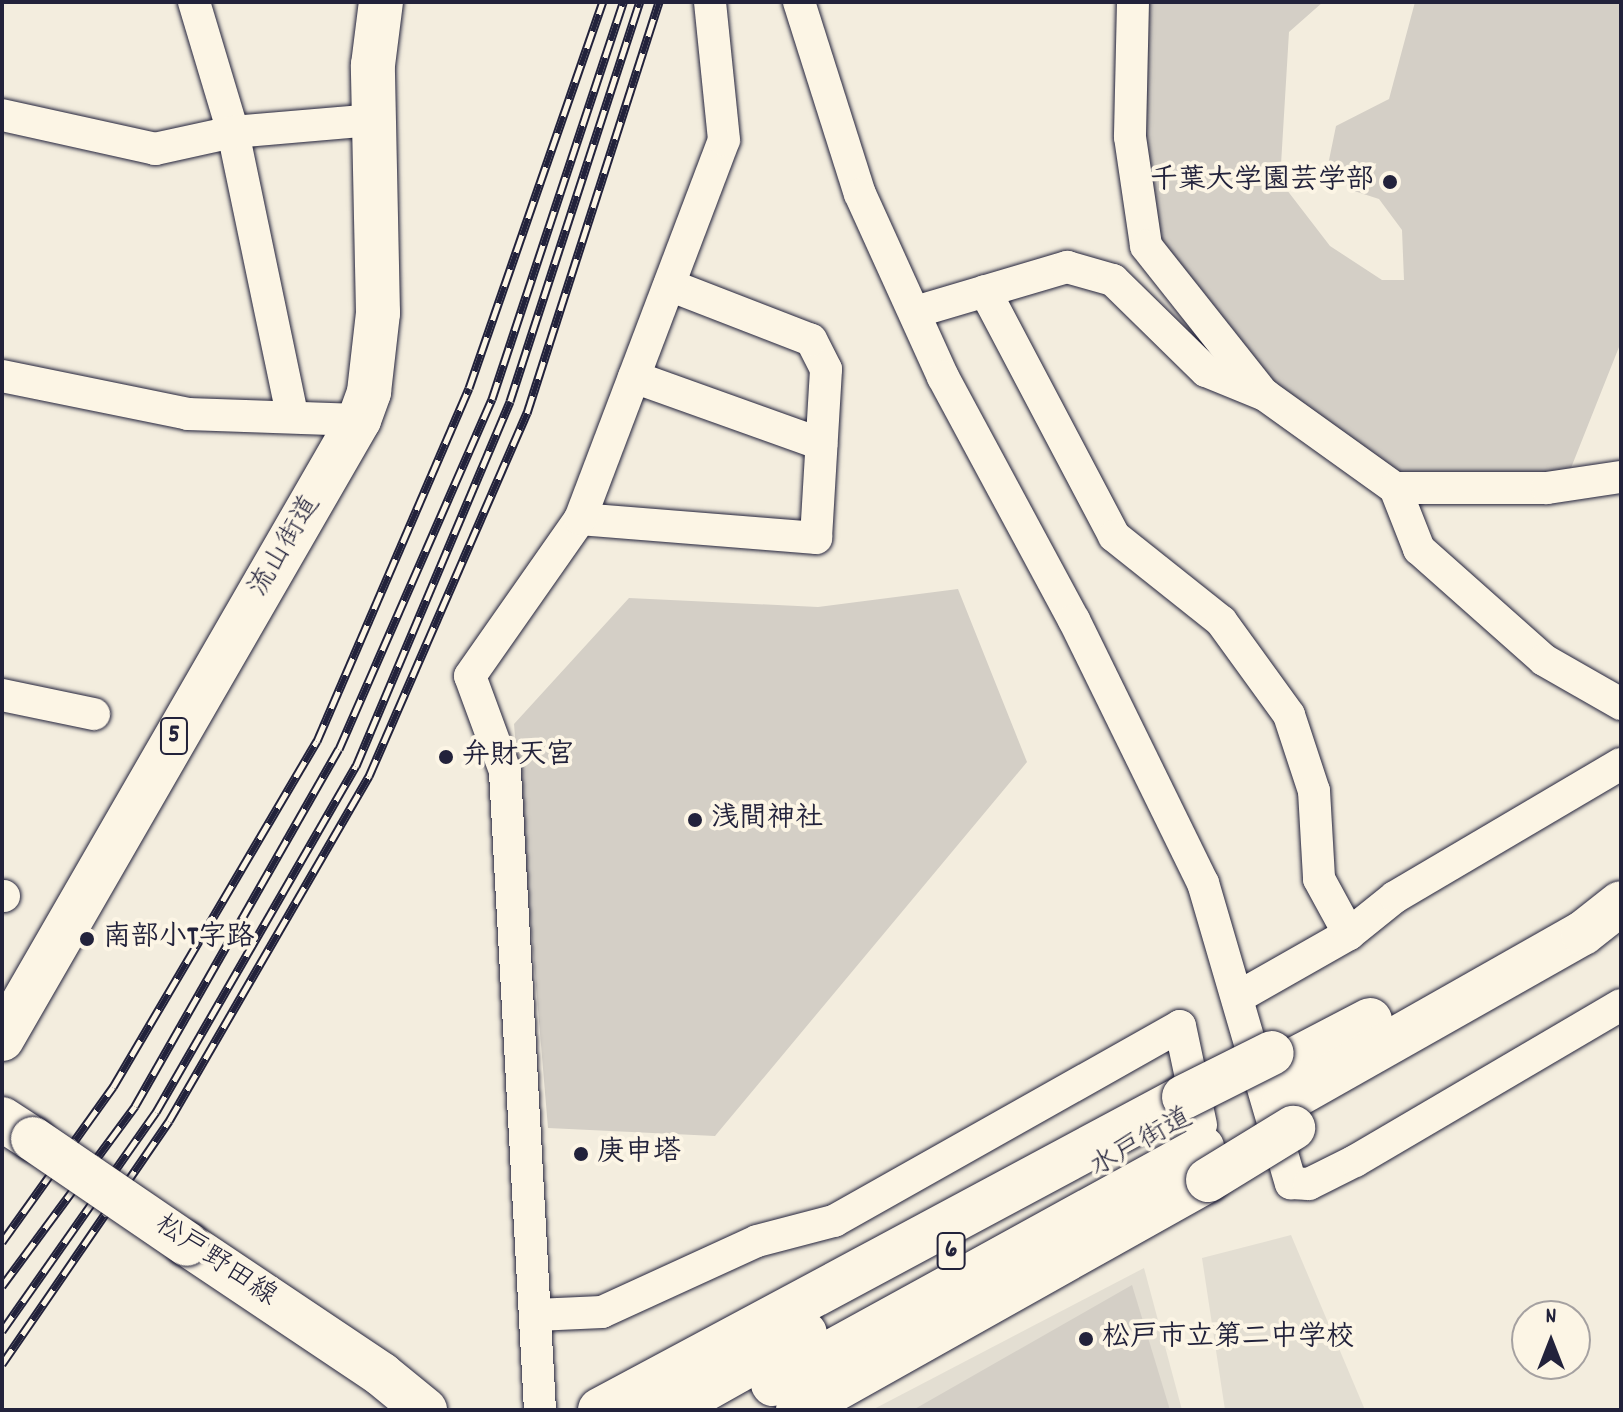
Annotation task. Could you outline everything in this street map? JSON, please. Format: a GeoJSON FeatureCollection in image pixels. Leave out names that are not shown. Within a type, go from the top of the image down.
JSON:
{"type":"FeatureCollection","features":[{"type":"Feature","properties":{"kind":"main road","name":"流山街道"},"geometry":{"type":"LineString","coordinates":[[2,1039],[359,420],[369,392],[378,313],[374,120],[381,2]]}},
{"type":"Feature","properties":{"kind":"main road","name":"水戸街道"},"geometry":{"type":"LineString","coordinates":[[668,1410],[719,1398],[1281,1088],[1368,1038],[1573,908],[1621,889]]}},
{"type":"Feature","properties":{"kind":"main road","name":"水戸街道"},"geometry":{"type":"LineString","coordinates":[[1368,1038],[1583,933],[1621,903]]}},
{"type":"Feature","properties":{"kind":"main road"},"geometry":{"type":"LineString","coordinates":[[600,1410],[1197,1134],[1281,1088],[1340,1095],[1368,1038]]}},
{"type":"Feature","properties":{"kind":"main road","name":"松戸野田線"},"geometry":{"type":"LineString","coordinates":[[18,1129],[381,1374],[425,1410]]}},
{"type":"Feature","properties":{"kind":"main road"},"geometry":{"type":"LineString","coordinates":[[798,1410],[1197,1134]]}},
{"type":"Feature","properties":{"kind":"street"},"geometry":{"type":"LineString","coordinates":[[194,2],[233,132],[292,414]]}},
{"type":"Feature","properties":{"kind":"street"},"geometry":{"type":"LineString","coordinates":[[471,679],[580,519],[724,140],[706,45],[710,2]]}},
{"type":"Feature","properties":{"kind":"street"},"geometry":{"type":"LineString","coordinates":[[799,2],[860,194],[989,470],[1074,620],[1184,842],[1238,997],[1291,1183],[1309,1184],[1621,1005]]}},
{"type":"Feature","properties":{"kind":"street"},"geometry":{"type":"LineString","coordinates":[[1133,2],[1130,137],[1146,246],[1265,395]]}},
{"type":"Feature","properties":{"kind":"street"},"geometry":{"type":"LineString","coordinates":[[2,115],[155,149],[233,132],[374,120]]}},
{"type":"Feature","properties":{"kind":"street"},"geometry":{"type":"LineString","coordinates":[[915,312],[1067,267],[1113,280],[1206,371],[1265,395],[1395,488],[1419,549],[1544,660],[1621,704]]}},
{"type":"Feature","properties":{"kind":"street"},"geometry":{"type":"LineString","coordinates":[[580,519],[816,538],[826,369],[811,340],[669,285]]}},
{"type":"Feature","properties":{"kind":"street"},"geometry":{"type":"LineString","coordinates":[[985,291],[1114,536],[1221,621],[1289,715],[1314,791],[1319,879],[1349,934]]}},
{"type":"Feature","properties":{"kind":"street"},"geometry":{"type":"LineString","coordinates":[[2,376],[188,414],[292,414],[359,420]]}},
{"type":"Feature","properties":{"kind":"street"},"geometry":{"type":"LineString","coordinates":[[634,377],[821,444]]}},
{"type":"Feature","properties":{"kind":"street"},"geometry":{"type":"LineString","coordinates":[[1395,488],[1547,488],[1621,477]]}},
{"type":"Feature","properties":{"kind":"street"},"geometry":{"type":"LineString","coordinates":[[457,647],[505,771],[540,1410]]}},
{"type":"Feature","properties":{"kind":"street"},"geometry":{"type":"LineString","coordinates":[[2,695],[94,714]]}},
{"type":"Feature","properties":{"kind":"street"},"geometry":{"type":"LineString","coordinates":[[1238,997],[1349,934],[1395,897],[1621,764]]}},
{"type":"Feature","properties":{"kind":"street"},"geometry":{"type":"LineString","coordinates":[[536,1315],[602,1312],[757,1241],[834,1221],[1180,1026],[1197,1134]]}},
{"type":"Feature","properties":{"kind":"shaded area","name":"千葉大学園芸学部"},"geometry":{"type":"Polygon","coordinates":[[[1118,2],[1323,2],[1289,32],[1280,181],[1330,246],[1382,280],[1404,280],[1402,230],[1379,199],[1351,190],[1328,165],[1336,126],[1389,99],[1415,2],[1621,2],[1621,342],[1569,473],[1390,474],[1328,420],[1237,358],[1160,255],[1118,2]]]}},
{"type":"Feature","properties":{"kind":"shaded area"},"geometry":{"type":"Polygon","coordinates":[[[958,589],[1027,762],[715,1136],[548,1128],[514,724],[629,598],[818,607],[958,589]]]}},
{"type":"Feature","properties":{"kind":"shaded area"},"geometry":{"type":"Polygon","coordinates":[[[1291,1235],[1365,1410],[1225,1410],[1202,1258],[1291,1235]]]}},
{"type":"Feature","properties":{"kind":"shaded area","name":"松戸市立第二中学校"},"geometry":{"type":"Polygon","coordinates":[[[1144,1268],[1182,1410],[872,1410],[1144,1268]]]}},
{"type":"Feature","properties":{"kind":"shaded area","name":"松戸市立第二中学校"},"geometry":{"type":"Polygon","coordinates":[[[1132,1285],[1170,1410],[913,1410],[1132,1285]]]}},
{"type":"Feature","properties":{"kind":"railway"},"geometry":{"type":"LineString","coordinates":[[2,1242],[113,1087],[317,741],[469,388],[603,2]]}},
{"type":"Feature","properties":{"kind":"railway"},"geometry":{"type":"LineString","coordinates":[[2,1286],[135,1106],[339,749],[492,399],[623,2]]}},
{"type":"Feature","properties":{"kind":"railway"},"geometry":{"type":"LineString","coordinates":[[2,1331],[156,1112],[356,766],[510,401],[640,2]]}},
{"type":"Feature","properties":{"kind":"railway"},"geometry":{"type":"LineString","coordinates":[[2,1364],[169,1121],[369,776],[527,413],[659,2]]}},
{"type":"Feature","properties":{"kind":"place","name":"千葉大学園芸学部"},"geometry":{"type":"Point","coordinates":[1390,182]}},
{"type":"Feature","properties":{"kind":"place","name":"弁財天宮"},"geometry":{"type":"Point","coordinates":[446,757]}},
{"type":"Feature","properties":{"kind":"place","name":"浅間神社"},"geometry":{"type":"Point","coordinates":[695,820]}},
{"type":"Feature","properties":{"kind":"place","name":"南部小T字路"},"geometry":{"type":"Point","coordinates":[87,939]}},
{"type":"Feature","properties":{"kind":"place","name":"庚申塔"},"geometry":{"type":"Point","coordinates":[581,1154]}},
{"type":"Feature","properties":{"kind":"place","name":"松戸市立第二中学校"},"geometry":{"type":"Point","coordinates":[1086,1339]}}]}
